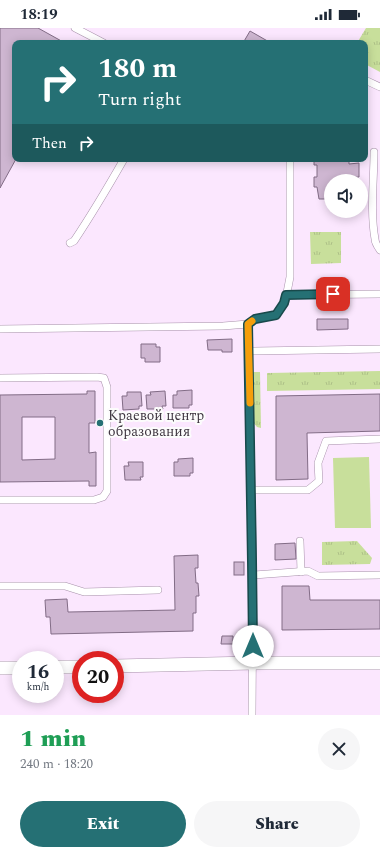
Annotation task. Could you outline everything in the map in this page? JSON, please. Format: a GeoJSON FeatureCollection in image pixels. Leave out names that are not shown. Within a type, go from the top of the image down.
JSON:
{"type":"FeatureCollection","features":[{"type":"Feature","properties":{"kind":"street"},"geometry":{"type":"LineString","coordinates":[[124,666],[253,663],[380,664]]}},
{"type":"Feature","properties":{"kind":"street"},"geometry":{"type":"LineString","coordinates":[[0,668],[12,668]]}},
{"type":"Feature","properties":{"kind":"lane"},"geometry":{"type":"LineString","coordinates":[[75,28],[98,40]]}},
{"type":"Feature","properties":{"kind":"lane"},"geometry":{"type":"LineString","coordinates":[[368,81],[380,87]]}},
{"type":"Feature","properties":{"kind":"lane"},"geometry":{"type":"LineString","coordinates":[[374,152],[374,228],[375,240],[380,250]]}},
{"type":"Feature","properties":{"kind":"lane"},"geometry":{"type":"LineString","coordinates":[[70,243],[74,241],[89,218],[122,162]]}},
{"type":"Feature","properties":{"kind":"lane"},"geometry":{"type":"LineString","coordinates":[[0,329],[215,326],[248,324],[255,319],[276,315],[284,303],[290,277],[290,162]]}},
{"type":"Feature","properties":{"kind":"lane"},"geometry":{"type":"LineString","coordinates":[[286,295],[380,294]]}},
{"type":"Feature","properties":{"kind":"lane"},"geometry":{"type":"LineString","coordinates":[[248,324],[253,576],[252,715]]}},
{"type":"Feature","properties":{"kind":"lane"},"geometry":{"type":"LineString","coordinates":[[248,351],[380,349]]}},
{"type":"Feature","properties":{"kind":"lane"},"geometry":{"type":"LineString","coordinates":[[0,378],[104,378],[107,387],[107,491],[103,497],[94,500],[0,500]]}},
{"type":"Feature","properties":{"kind":"lane"},"geometry":{"type":"LineString","coordinates":[[251,490],[308,490],[319,481],[318,463],[326,441],[380,440]]}},
{"type":"Feature","properties":{"kind":"lane"},"geometry":{"type":"LineString","coordinates":[[300,541],[301,572]]}},
{"type":"Feature","properties":{"kind":"lane"},"geometry":{"type":"LineString","coordinates":[[253,576],[308,571],[318,576],[380,575]]}},
{"type":"Feature","properties":{"kind":"lane"},"geometry":{"type":"LineString","coordinates":[[0,586],[65,586],[84,592],[158,590]]}},
{"type":"Feature","properties":{"kind":"green space"},"geometry":{"type":"Polygon","coordinates":[[[366,28],[380,28],[380,72],[368,66],[368,40],[359,40],[366,28]]]}},
{"type":"Feature","properties":{"kind":"green space"},"geometry":{"type":"Polygon","coordinates":[[[310,232],[341,232],[341,263],[311,264],[310,232]]]}},
{"type":"Feature","properties":{"kind":"green space"},"geometry":{"type":"Polygon","coordinates":[[[380,371],[380,389],[267,391],[267,373],[380,371]]]}},
{"type":"Feature","properties":{"kind":"green space"},"geometry":{"type":"Polygon","coordinates":[[[251,372],[260,372],[261,428],[257,427],[253,422],[251,372]]]}},
{"type":"Feature","properties":{"kind":"green space"},"geometry":{"type":"Polygon","coordinates":[[[369,457],[371,528],[335,528],[333,458],[369,457]]]}},
{"type":"Feature","properties":{"kind":"green space"},"geometry":{"type":"Polygon","coordinates":[[[357,541],[372,558],[370,564],[322,565],[322,542],[357,541]]]}},
{"type":"Feature","properties":{"kind":"building"},"geometry":{"type":"Polygon","coordinates":[[[0,28],[38,28],[60,40],[12,40],[12,162],[14,162],[0,188],[0,28]]]}},
{"type":"Feature","properties":{"kind":"building"},"geometry":{"type":"Polygon","coordinates":[[[250,31],[266,40],[245,40],[250,31]]]}},
{"type":"Feature","properties":{"kind":"building"},"geometry":{"type":"Polygon","coordinates":[[[314,162],[349,162],[349,164],[359,163],[359,174],[324,174],[324,199],[319,199],[317,187],[314,187],[314,177],[317,177],[317,165],[314,165],[314,162]]]}},
{"type":"Feature","properties":{"kind":"building"},"geometry":{"type":"Polygon","coordinates":[[[317,319],[348,319],[348,329],[317,330],[317,319]]]}},
{"type":"Feature","properties":{"kind":"building"},"geometry":{"type":"Polygon","coordinates":[[[232,339],[232,352],[208,350],[207,340],[232,339]]]}},
{"type":"Feature","properties":{"kind":"building"},"geometry":{"type":"Polygon","coordinates":[[[141,344],[156,344],[156,347],[160,347],[160,362],[145,362],[145,358],[141,358],[141,344]]]}},
{"type":"Feature","properties":{"kind":"building"},"geometry":{"type":"Polygon","coordinates":[[[192,390],[192,405],[189,405],[189,408],[173,408],[173,395],[177,395],[177,391],[192,390]]]}},
{"type":"Feature","properties":{"kind":"building"},"geometry":{"type":"Polygon","coordinates":[[[87,391],[95,391],[95,423],[89,423],[89,453],[96,452],[96,486],[89,486],[89,481],[0,482],[0,395],[87,394],[87,391]],[[22,417],[22,460],[55,459],[55,417],[22,417]]]}},
{"type":"Feature","properties":{"kind":"building"},"geometry":{"type":"Polygon","coordinates":[[[165,391],[166,406],[162,406],[163,409],[147,409],[146,395],[151,395],[150,392],[165,391]]]}},
{"type":"Feature","properties":{"kind":"building"},"geometry":{"type":"Polygon","coordinates":[[[127,392],[141,392],[142,406],[139,406],[139,409],[123,410],[122,396],[127,396],[127,392]]]}},
{"type":"Feature","properties":{"kind":"building"},"geometry":{"type":"Polygon","coordinates":[[[380,394],[380,431],[307,433],[308,479],[276,480],[276,396],[380,394]]]}},
{"type":"Feature","properties":{"kind":"building"},"geometry":{"type":"Polygon","coordinates":[[[193,458],[193,473],[190,473],[190,476],[174,476],[174,462],[178,462],[178,459],[193,458]]]}},
{"type":"Feature","properties":{"kind":"building"},"geometry":{"type":"Polygon","coordinates":[[[128,462],[143,462],[143,477],[140,477],[141,480],[125,480],[124,466],[129,466],[128,462]]]}},
{"type":"Feature","properties":{"kind":"building"},"geometry":{"type":"Polygon","coordinates":[[[295,543],[296,559],[275,560],[275,544],[295,543]]]}},
{"type":"Feature","properties":{"kind":"building"},"geometry":{"type":"Polygon","coordinates":[[[198,555],[198,568],[195,568],[199,596],[196,596],[196,613],[193,613],[193,631],[51,634],[50,617],[46,617],[45,600],[67,599],[68,612],[175,610],[174,556],[198,555]]]}},
{"type":"Feature","properties":{"kind":"building"},"geometry":{"type":"Polygon","coordinates":[[[234,562],[244,562],[244,575],[234,575],[234,562]]]}},
{"type":"Feature","properties":{"kind":"building"},"geometry":{"type":"Polygon","coordinates":[[[282,586],[309,586],[310,600],[380,600],[380,629],[282,630],[282,586]]]}},
{"type":"Feature","properties":{"kind":"building"},"geometry":{"type":"Polygon","coordinates":[[[222,636],[233,636],[233,644],[221,644],[222,636]]]}},
{"type":"Feature","properties":{"kind":"slow traffic"},"geometry":{"type":"LineString","coordinates":[[250,403],[248,324],[252,321]]}},
{"type":"Feature","properties":{"kind":"place","name":"Краевой центр образования"},"geometry":{"type":"Point","coordinates":[100,423]}},
{"type":"Feature","properties":{"kind":"route"},"geometry":{"type":"LineString","coordinates":[[253,646],[248,324],[255,319],[276,315],[284,303],[286,295],[333,294]]}}]}
